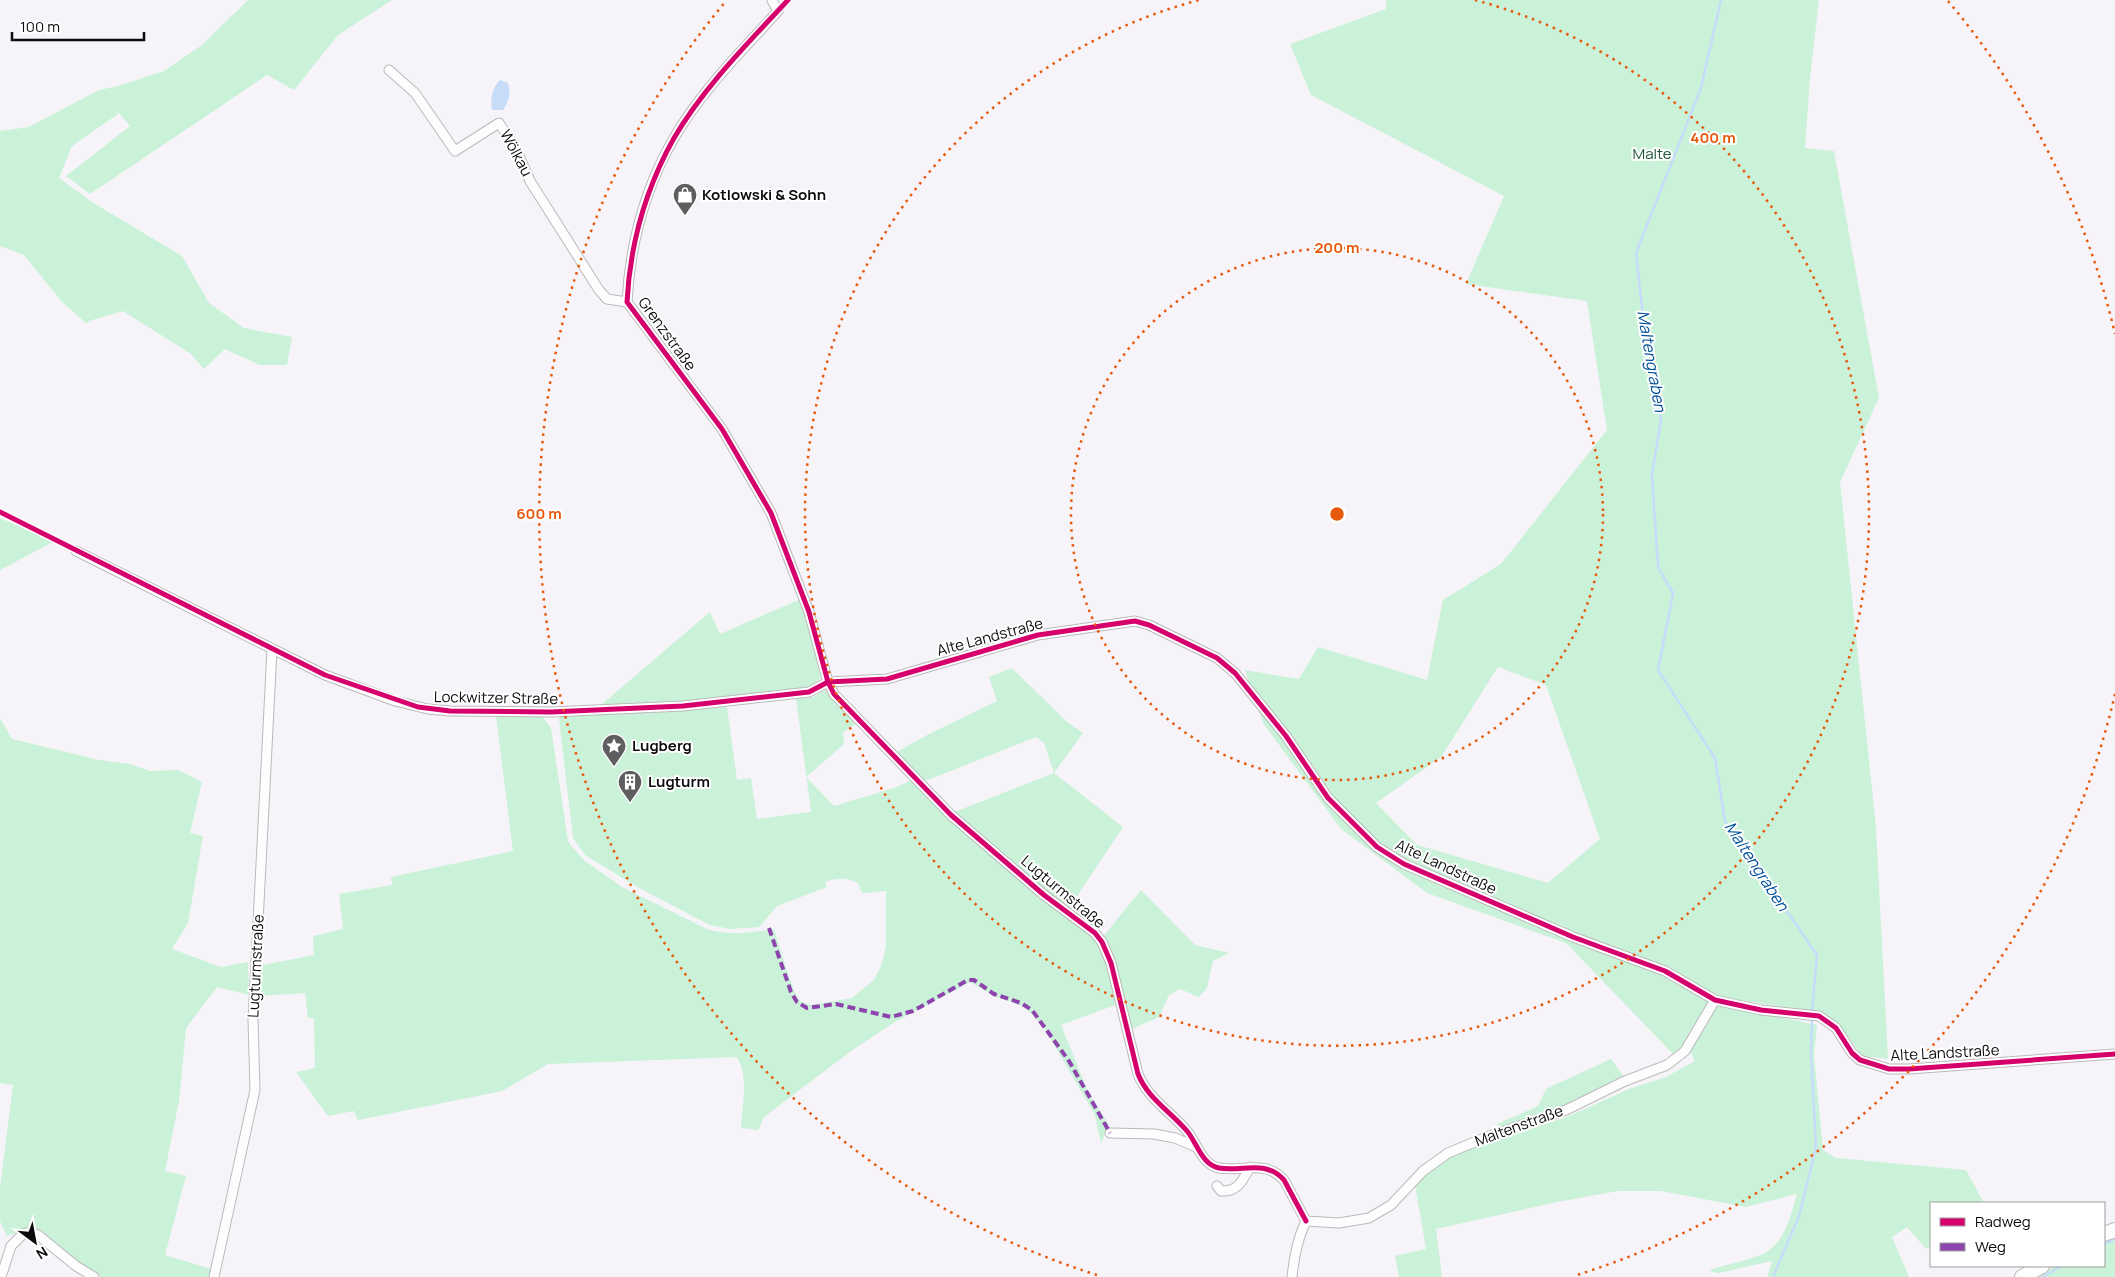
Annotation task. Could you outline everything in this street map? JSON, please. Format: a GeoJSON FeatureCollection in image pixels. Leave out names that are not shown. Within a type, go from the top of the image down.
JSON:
{"type":"FeatureCollection","features":[{"type":"Feature","properties":{"kind":"main road"},"geometry":{"type":"LineString","coordinates":[[2022,1277],[2040,1267]]}},
{"type":"Feature","properties":{"kind":"street","name":"Grenzstraße"},"geometry":{"type":"LineString","coordinates":[[772,0],[778,11],[697,104],[674,138],[656,174],[638,226],[629,272],[627,302],[722,429],[770,513],[809,612],[828,682]]}},
{"type":"Feature","properties":{"kind":"street","name":"Wölkau"},"geometry":{"type":"LineString","coordinates":[[389,70],[415,93],[455,151],[499,123],[516,148],[530,181],[599,290],[607,299],[627,302]]}},
{"type":"Feature","properties":{"kind":"street","name":"Lockwitzer Straße"},"geometry":{"type":"LineString","coordinates":[[76,551],[325,675],[395,701],[428,710],[450,712],[551,712],[683,706],[809,692],[828,682]]}},
{"type":"Feature","properties":{"kind":"street","name":"Alte Landstraße"},"geometry":{"type":"LineString","coordinates":[[828,682],[887,679],[1038,635],[1135,621],[1149,625],[1217,658],[1235,673],[1286,736],[1328,798],[1384,852],[1404,864],[1573,937],[1665,971],[1715,1000],[1761,1010],[1812,1015],[1827,1021],[1836,1028],[1852,1053],[1860,1060],[1889,1069],[2115,1054]]}},
{"type":"Feature","properties":{"kind":"street","name":"Lugturmstraße"},"geometry":{"type":"LineString","coordinates":[[214,1277],[255,1090],[253,1020],[272,650]]}},
{"type":"Feature","properties":{"kind":"street","name":"Lugturmstraße"},"geometry":{"type":"LineString","coordinates":[[828,682],[834,694],[951,815],[1044,895],[1095,933],[1102,942],[1111,963],[1141,1082],[1155,1101],[1175,1118],[1188,1133],[1196,1147],[1211,1164],[1219,1168],[1250,1167]]}},
{"type":"Feature","properties":{"kind":"street","name":"Maltenstraße"},"geometry":{"type":"LineString","coordinates":[[1306,1221],[1339,1223],[1370,1218],[1392,1205],[1423,1170],[1448,1153],[1484,1138],[1566,1110],[1625,1081],[1667,1065],[1685,1051],[1715,1000]]}},
{"type":"Feature","properties":{"kind":"street"},"geometry":{"type":"LineString","coordinates":[[1110,1133],[1162,1135],[1196,1147]]}},
{"type":"Feature","properties":{"kind":"street"},"geometry":{"type":"LineString","coordinates":[[1217,1186],[1221,1192],[1228,1192],[1240,1186],[1250,1167],[1269,1169],[1280,1175],[1306,1221],[1296,1249],[1292,1277]]}},
{"type":"Feature","properties":{"kind":"street"},"geometry":{"type":"LineString","coordinates":[[1,1277],[12,1246],[23,1234],[30,1232],[38,1235],[66,1258],[94,1277]]}},
{"type":"Feature","properties":{"kind":"green space"},"geometry":{"type":"Polygon","coordinates":[[[248,0],[392,0],[338,35],[294,90],[267,75],[90,194],[66,176],[130,126],[117,111],[118,114],[72,146],[59,178],[92,202],[182,256],[209,303],[244,328],[292,337],[287,365],[260,365],[225,349],[204,369],[191,354],[123,311],[89,321],[87,324],[62,302],[24,255],[0,246],[0,131],[29,127],[99,90],[122,85],[164,71],[202,45],[248,0]]]}},
{"type":"Feature","properties":{"kind":"green space","name":"Malte"},"geometry":{"type":"Polygon","coordinates":[[[1386,0],[1819,0],[1810,78],[1805,148],[1834,151],[1879,398],[1840,482],[1876,828],[1888,1059],[1862,1056],[1843,1030],[1821,1013],[1714,996],[1656,972],[1710,1003],[1675,1056],[1566,943],[1427,893],[1341,829],[1263,723],[1245,670],[1299,679],[1318,647],[1427,680],[1443,600],[1501,564],[1607,430],[1587,301],[1466,284],[1504,196],[1311,95],[1290,44],[1386,9],[1386,0]],[[1498,667],[1441,757],[1376,803],[1417,845],[1548,883],[1600,839],[1546,685],[1498,667]]]}},
{"type":"Feature","properties":{"kind":"green space"},"geometry":{"type":"Polygon","coordinates":[[[0,518],[53,542],[0,570],[0,518]]]}},
{"type":"Feature","properties":{"kind":"green space"},"geometry":{"type":"Polygon","coordinates":[[[801,599],[821,678],[809,688],[682,703],[601,705],[710,612],[720,634],[801,599]]]}},
{"type":"Feature","properties":{"kind":"green space"},"geometry":{"type":"Polygon","coordinates":[[[1012,668],[1067,722],[1083,733],[1054,773],[1044,743],[1036,737],[923,782],[895,753],[997,701],[989,677],[1012,668]]]}},
{"type":"Feature","properties":{"kind":"green space"},"geometry":{"type":"Polygon","coordinates":[[[827,689],[858,723],[843,732],[844,744],[806,777],[796,698],[813,697],[827,689]]]}},
{"type":"Feature","properties":{"kind":"green space"},"geometry":{"type":"Polygon","coordinates":[[[727,707],[737,780],[751,778],[757,819],[811,812],[806,777],[834,806],[897,787],[914,779],[1090,931],[1107,957],[1118,1004],[1061,1025],[1088,1092],[1109,1125],[1101,1143],[1095,1115],[1046,1031],[1033,1015],[1022,1006],[994,996],[970,982],[895,1022],[851,1051],[764,1117],[758,1130],[741,1128],[744,1082],[741,1065],[737,1057],[548,1064],[502,1091],[358,1120],[354,1111],[328,1116],[296,1072],[315,1068],[314,1018],[308,1018],[305,993],[259,996],[258,966],[314,955],[313,936],[343,929],[339,894],[392,885],[391,877],[513,851],[496,716],[542,716],[551,728],[568,841],[585,861],[622,887],[707,929],[732,933],[748,933],[774,929],[790,978],[801,1002],[812,1005],[852,998],[874,980],[882,964],[886,945],[886,891],[862,893],[858,883],[846,879],[834,879],[825,882],[827,887],[777,906],[759,927],[730,929],[710,925],[639,888],[585,855],[573,838],[559,718],[565,712],[682,710],[727,707]]]}},
{"type":"Feature","properties":{"kind":"green space"},"geometry":{"type":"Polygon","coordinates":[[[0,718],[12,739],[99,760],[130,764],[150,771],[178,770],[202,782],[190,833],[203,836],[188,923],[172,949],[221,967],[248,962],[249,995],[217,987],[186,1028],[179,1101],[165,1171],[186,1176],[165,1255],[211,1269],[209,1277],[102,1277],[79,1263],[39,1230],[29,1228],[7,1236],[0,1221],[0,1188],[13,1085],[0,1083],[0,718]]]}},
{"type":"Feature","properties":{"kind":"green space"},"geometry":{"type":"Polygon","coordinates":[[[1054,773],[1123,827],[1068,910],[952,813],[1054,773]]]}},
{"type":"Feature","properties":{"kind":"green space"},"geometry":{"type":"Polygon","coordinates":[[[1141,890],[1195,945],[1229,953],[1213,961],[1207,988],[1199,997],[1180,989],[1169,995],[1159,1017],[1130,1030],[1102,938],[1141,890]]]}},
{"type":"Feature","properties":{"kind":"green space"},"geometry":{"type":"Polygon","coordinates":[[[1718,1004],[1817,1025],[1814,1055],[1823,1150],[1836,1158],[1966,1170],[1983,1202],[1930,1202],[1930,1247],[1926,1249],[1907,1227],[1892,1237],[1909,1277],[1767,1277],[1772,1261],[1719,1273],[1709,1271],[1758,1256],[1774,1246],[1785,1231],[1797,1194],[1746,1207],[1661,1191],[1618,1191],[1557,1202],[1436,1229],[1442,1277],[1399,1277],[1395,1256],[1426,1249],[1415,1185],[1450,1156],[1569,1116],[1629,1089],[1666,1077],[1695,1061],[1690,1052],[1713,1007],[1718,1004]]]}},
{"type":"Feature","properties":{"kind":"green space"},"geometry":{"type":"Polygon","coordinates":[[[1611,1059],[1624,1077],[1563,1106],[1499,1130],[1497,1124],[1538,1106],[1546,1089],[1611,1059]]]}},
{"type":"Feature","properties":{"kind":"green space"},"geometry":{"type":"Polygon","coordinates":[[[2115,1236],[2115,1277],[2034,1277],[2053,1267],[2105,1267],[2105,1241],[2115,1236]]]}},
{"type":"Feature","properties":{"kind":"water"},"geometry":{"type":"Polygon","coordinates":[[[500,80],[508,83],[509,97],[503,110],[492,110],[492,94],[500,80]]]}},
{"type":"Feature","properties":{"kind":"waterway","name":"Maltengraben"},"geometry":{"type":"LineString","coordinates":[[1721,0],[1701,88],[1636,253],[1645,335],[1661,420],[1652,474],[1658,567],[1673,593],[1658,670],[1715,758],[1725,821],[1817,955],[1812,1012]]}},
{"type":"Feature","properties":{"kind":"waterway","name":"Maltengraben"},"geometry":{"type":"LineString","coordinates":[[1773,1277],[1799,1216],[1816,1147],[1811,1054],[1812,1018]]}},
{"type":"Feature","properties":{"kind":"waterway"},"geometry":{"type":"LineString","coordinates":[[2105,1244],[2115,1239]]}},
{"type":"Feature","properties":{"kind":"waterway"},"geometry":{"type":"LineString","coordinates":[[2043,1277],[2059,1267]]}},
{"type":"Feature","properties":{"kind":"marked path"},"geometry":{"type":"LineString","coordinates":[[769,928],[791,992],[797,1002],[807,1008],[836,1004],[891,1017],[913,1011],[968,980],[974,980],[994,994],[1021,1003],[1032,1010],[1069,1061],[1110,1133]]}},
{"type":"Feature","properties":{"kind":"cycle path"},"geometry":{"type":"LineString","coordinates":[[788,0],[713,83],[674,138],[655,177],[641,217],[632,259],[627,302],[722,429],[771,513],[809,612],[828,682],[834,694],[951,815],[1044,895],[1095,933],[1102,942],[1111,963],[1138,1074],[1147,1091],[1187,1131],[1208,1163],[1219,1168],[1228,1169],[1261,1168],[1277,1174],[1284,1180],[1306,1221]]}},
{"type":"Feature","properties":{"kind":"cycle path"},"geometry":{"type":"LineString","coordinates":[[0,512],[325,675],[418,707],[450,711],[551,712],[683,706],[809,692],[828,682],[887,679],[1038,635],[1135,621],[1149,625],[1217,658],[1235,673],[1286,736],[1328,798],[1377,847],[1404,864],[1573,937],[1665,971],[1715,1000],[1761,1010],[1819,1016],[1836,1028],[1852,1053],[1860,1060],[1889,1069],[2115,1054]]}},
{"type":"Feature","properties":{"kind":"place","name":"Kotlowski & Sohn"},"geometry":{"type":"Point","coordinates":[685,216]}},
{"type":"Feature","properties":{"kind":"place","name":"Lugberg"},"geometry":{"type":"Point","coordinates":[614,767]}},
{"type":"Feature","properties":{"kind":"place","name":"Lugturm"},"geometry":{"type":"Point","coordinates":[630,803]}}]}
